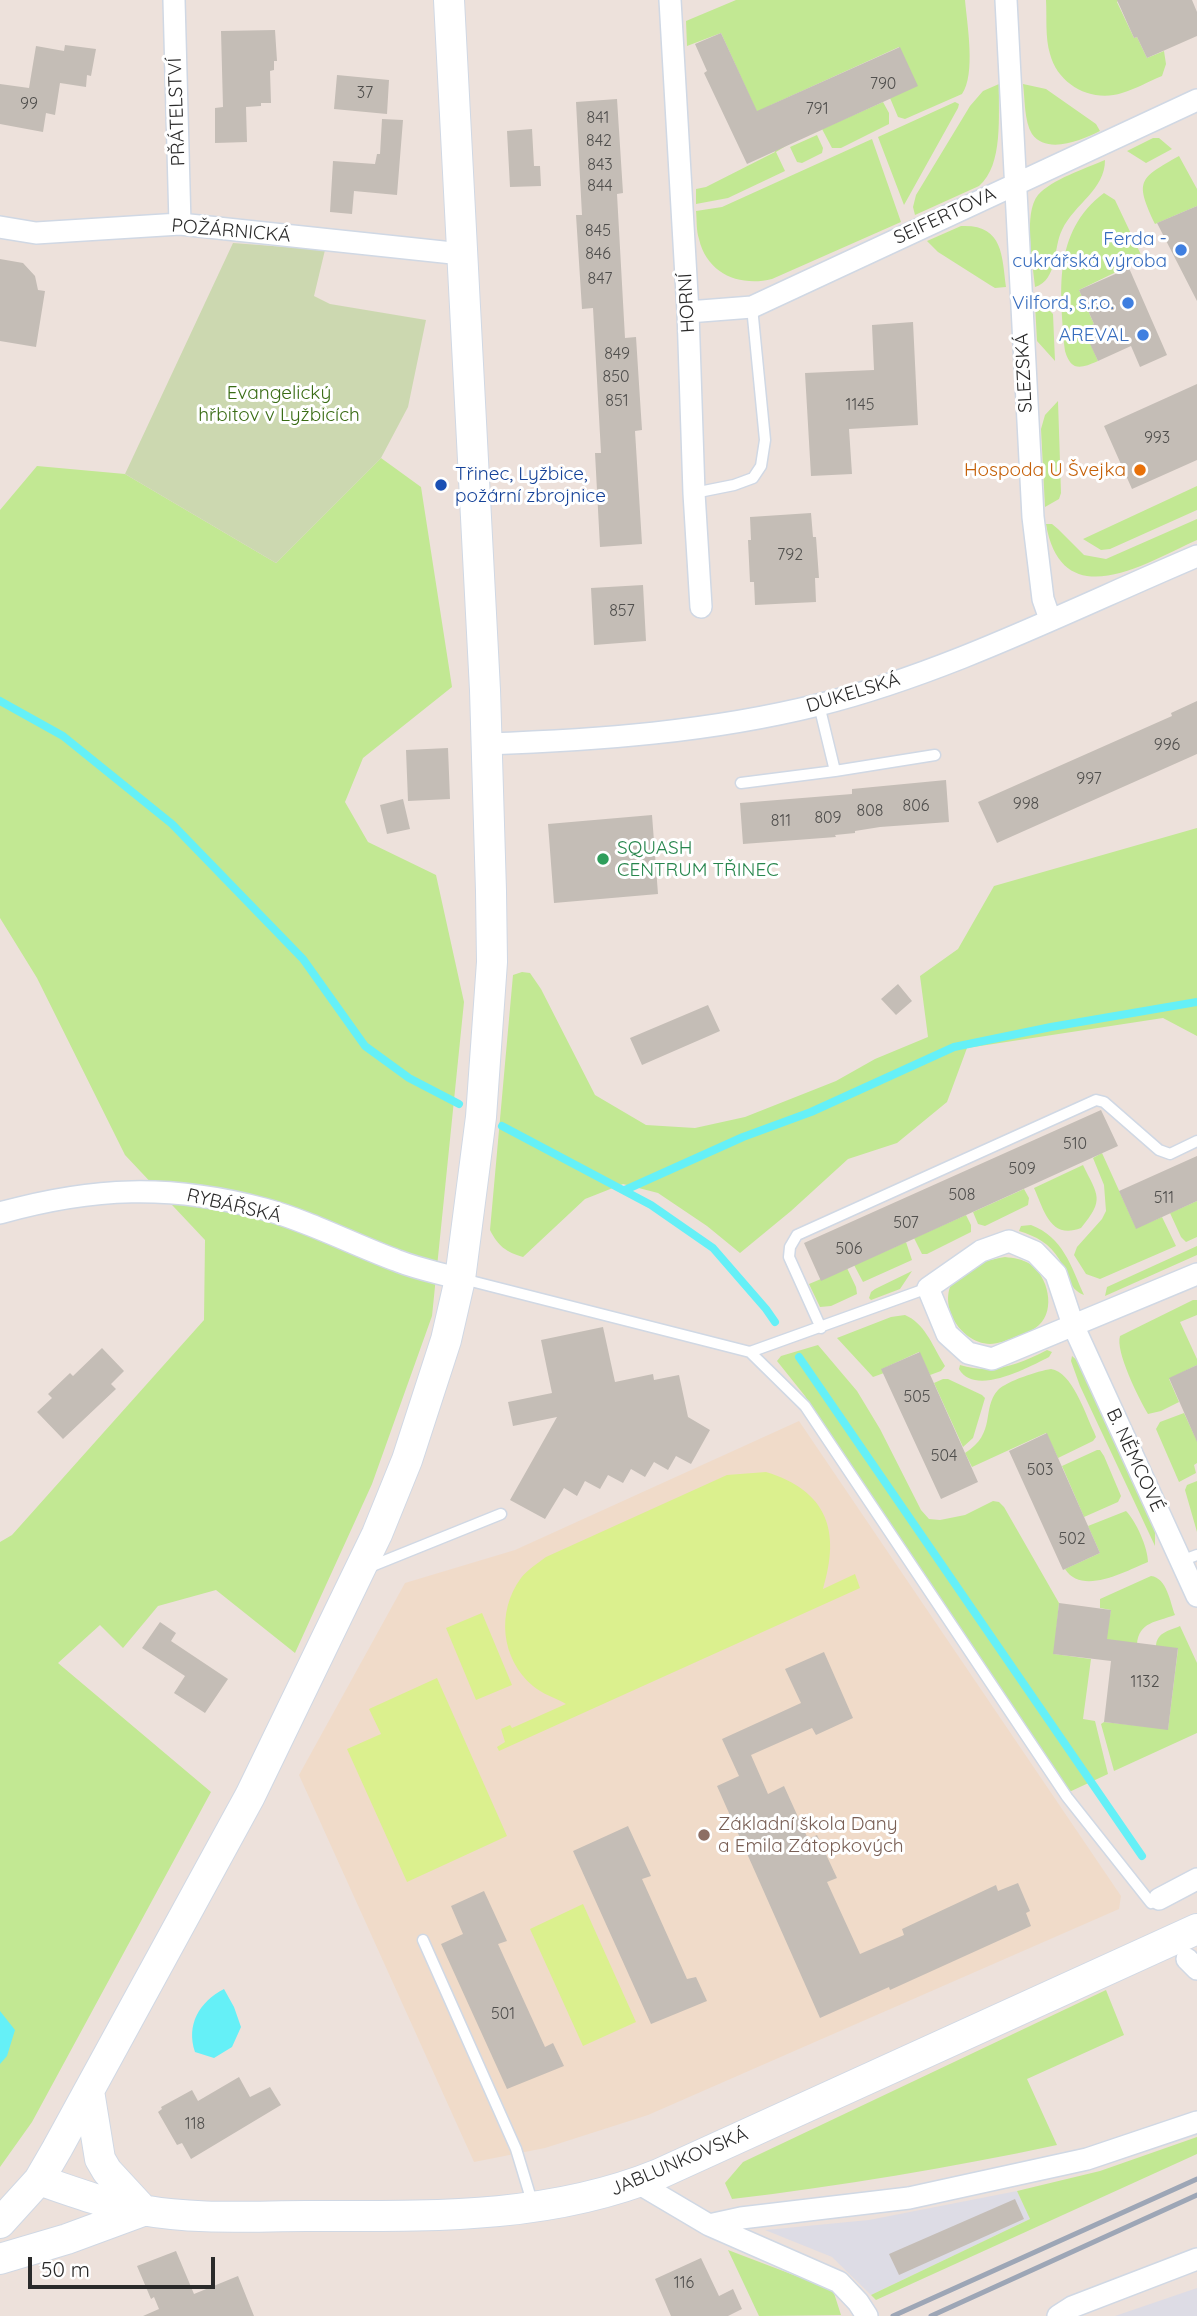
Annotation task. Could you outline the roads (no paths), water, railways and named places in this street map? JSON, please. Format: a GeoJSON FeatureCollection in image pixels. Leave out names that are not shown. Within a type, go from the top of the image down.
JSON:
{"type":"FeatureCollection","features":[{"type":"Feature","properties":{"kind":"main road"},"geometry":{"type":"LineString","coordinates":[[0,2223],[39,2180],[250,1796],[377,1534],[407,1460],[446,1340],[460,1279],[481,1117],[492,962],[486,744],[449,0]]}},
{"type":"Feature","properties":{"kind":"main road","name":"JABLUNKOVSKÁ"},"geometry":{"type":"LineString","coordinates":[[39,2180],[105,2202],[144,2211],[213,2216],[465,2216],[534,2208],[601,2195],[638,2183],[1197,1929]]}},
{"type":"Feature","properties":{"kind":"main road"},"geometry":{"type":"LineString","coordinates":[[0,2259],[67,2239],[144,2211],[107,2171],[100,2159],[89,2091]]}},
{"type":"Feature","properties":{"kind":"street","name":"PŘÁTELSTVÍ"},"geometry":{"type":"LineString","coordinates":[[174,0],[180,224]]}},
{"type":"Feature","properties":{"kind":"street","name":"HORNÍ"},"geometry":{"type":"LineString","coordinates":[[670,0],[701,607]]}},
{"type":"Feature","properties":{"kind":"street","name":"SLEZSKÁ"},"geometry":{"type":"LineString","coordinates":[[1006,0],[1033,517],[1038,574],[1050,619]]}},
{"type":"Feature","properties":{"kind":"street","name":"SEIFERTOVA"},"geometry":{"type":"LineString","coordinates":[[688,312],[752,307],[1197,100]]}},
{"type":"Feature","properties":{"kind":"street","name":"POŽÁRNICKÁ"},"geometry":{"type":"LineString","coordinates":[[0,227],[36,233],[180,224],[462,254]]}},
{"type":"Feature","properties":{"kind":"street","name":"DUKELSKÁ"},"geometry":{"type":"LineString","coordinates":[[486,744],[546,742],[701,729],[819,705],[992,646],[1197,555]]}},
{"type":"Feature","properties":{"kind":"street","name":"RYBÁŘSKÁ"},"geometry":{"type":"LineString","coordinates":[[0,1213],[48,1200],[131,1191],[200,1195],[266,1210],[402,1263],[460,1279]]}},
{"type":"Feature","properties":{"kind":"street"},"geometry":{"type":"LineString","coordinates":[[1073,1325],[1056,1274],[1035,1252],[1009,1241],[981,1251],[928,1289],[947,1334],[968,1353],[992,1359],[1197,1274]]}},
{"type":"Feature","properties":{"kind":"street","name":"B. NĚMCOVÉ"},"geometry":{"type":"LineString","coordinates":[[1073,1325],[1189,1558],[1197,1596]]}},
{"type":"Feature","properties":{"kind":"street"},"geometry":{"type":"LineString","coordinates":[[1159,1899],[1197,1879]]}},
{"type":"Feature","properties":{"kind":"street"},"geometry":{"type":"LineString","coordinates":[[709,2225],[741,2218],[909,2198],[1087,2159],[1197,2122]]}},
{"type":"Feature","properties":{"kind":"street"},"geometry":{"type":"LineString","coordinates":[[638,2183],[709,2225],[838,2282],[858,2302],[867,2316]]}},
{"type":"Feature","properties":{"kind":"street"},"geometry":{"type":"LineString","coordinates":[[1058,2316],[1072,2307],[1197,2259]]}},
{"type":"Feature","properties":{"kind":"lane"},"geometry":{"type":"LineString","coordinates":[[694,493],[734,485],[753,478],[761,466],[765,440],[752,307]]}},
{"type":"Feature","properties":{"kind":"lane"},"geometry":{"type":"LineString","coordinates":[[819,705],[835,771]]}},
{"type":"Feature","properties":{"kind":"lane"},"geometry":{"type":"LineString","coordinates":[[741,783],[936,755]]}},
{"type":"Feature","properties":{"kind":"lane"},"geometry":{"type":"LineString","coordinates":[[821,1328],[789,1257],[790,1247],[797,1235],[1096,1100],[1104,1102],[1159,1150],[1170,1154],[1197,1141]]}},
{"type":"Feature","properties":{"kind":"lane"},"geometry":{"type":"LineString","coordinates":[[460,1279],[750,1352],[805,1406],[1067,1797],[1151,1903],[1159,1899]]}},
{"type":"Feature","properties":{"kind":"lane"},"geometry":{"type":"LineString","coordinates":[[750,1352],[928,1289]]}},
{"type":"Feature","properties":{"kind":"lane"},"geometry":{"type":"LineString","coordinates":[[358,1572],[501,1514]]}},
{"type":"Feature","properties":{"kind":"lane"},"geometry":{"type":"LineString","coordinates":[[423,1940],[516,2149],[534,2208]]}},
{"type":"Feature","properties":{"kind":"water"},"geometry":{"type":"Polygon","coordinates":[[[224,1989],[241,2027],[232,2047],[214,2058],[195,2052],[192,2033],[201,2008],[224,1989]]]}},
{"type":"Feature","properties":{"kind":"water"},"geometry":{"type":"Polygon","coordinates":[[[0,2011],[15,2030],[7,2056],[0,2064],[0,2011]]]}},
{"type":"Feature","properties":{"kind":"waterway"},"geometry":{"type":"LineString","coordinates":[[0,701],[63,736],[172,824],[303,959],[365,1046],[409,1078],[459,1104]]}},
{"type":"Feature","properties":{"kind":"waterway"},"geometry":{"type":"LineString","coordinates":[[625,1190],[743,1137],[811,1112],[954,1047],[1197,1002]]}},
{"type":"Feature","properties":{"kind":"waterway"},"geometry":{"type":"LineString","coordinates":[[502,1126],[651,1205],[713,1248],[775,1322]]}},
{"type":"Feature","properties":{"kind":"waterway"},"geometry":{"type":"LineString","coordinates":[[799,1357],[1142,1856]]}},
{"type":"Feature","properties":{"kind":"railway"},"geometry":{"type":"LineString","coordinates":[[893,2316],[1197,2179]]}},
{"type":"Feature","properties":{"kind":"railway"},"geometry":{"type":"LineString","coordinates":[[931,2316],[1197,2195]]}},
{"type":"Feature","properties":{"kind":"place","name":"Ferda - cukrářská výroba"},"geometry":{"type":"Point","coordinates":[1181,250]}},
{"type":"Feature","properties":{"kind":"place","name":"Vilford, s.r.o."},"geometry":{"type":"Point","coordinates":[1128,303]}},
{"type":"Feature","properties":{"kind":"place","name":"AREVAL"},"geometry":{"type":"Point","coordinates":[1143,335]}},
{"type":"Feature","properties":{"kind":"place","name":"Hospoda U Švejka"},"geometry":{"type":"Point","coordinates":[1140,470]}},
{"type":"Feature","properties":{"kind":"place","name":"Třinec, Lyžbice, požární zbrojnice"},"geometry":{"type":"Point","coordinates":[441,485]}},
{"type":"Feature","properties":{"kind":"place","name":"SQUASH CENTRUM TŘINEC"},"geometry":{"type":"Point","coordinates":[603,859]}},
{"type":"Feature","properties":{"kind":"place","name":"Základní škola Dany a Emila Zátopkových"},"geometry":{"type":"Point","coordinates":[704,1835]}},
{"type":"Feature","properties":{"kind":"park label","name":"Evangelický hřbitov v Lyžbicích"},"geometry":{"type":"Point","coordinates":[279,404]}}]}
